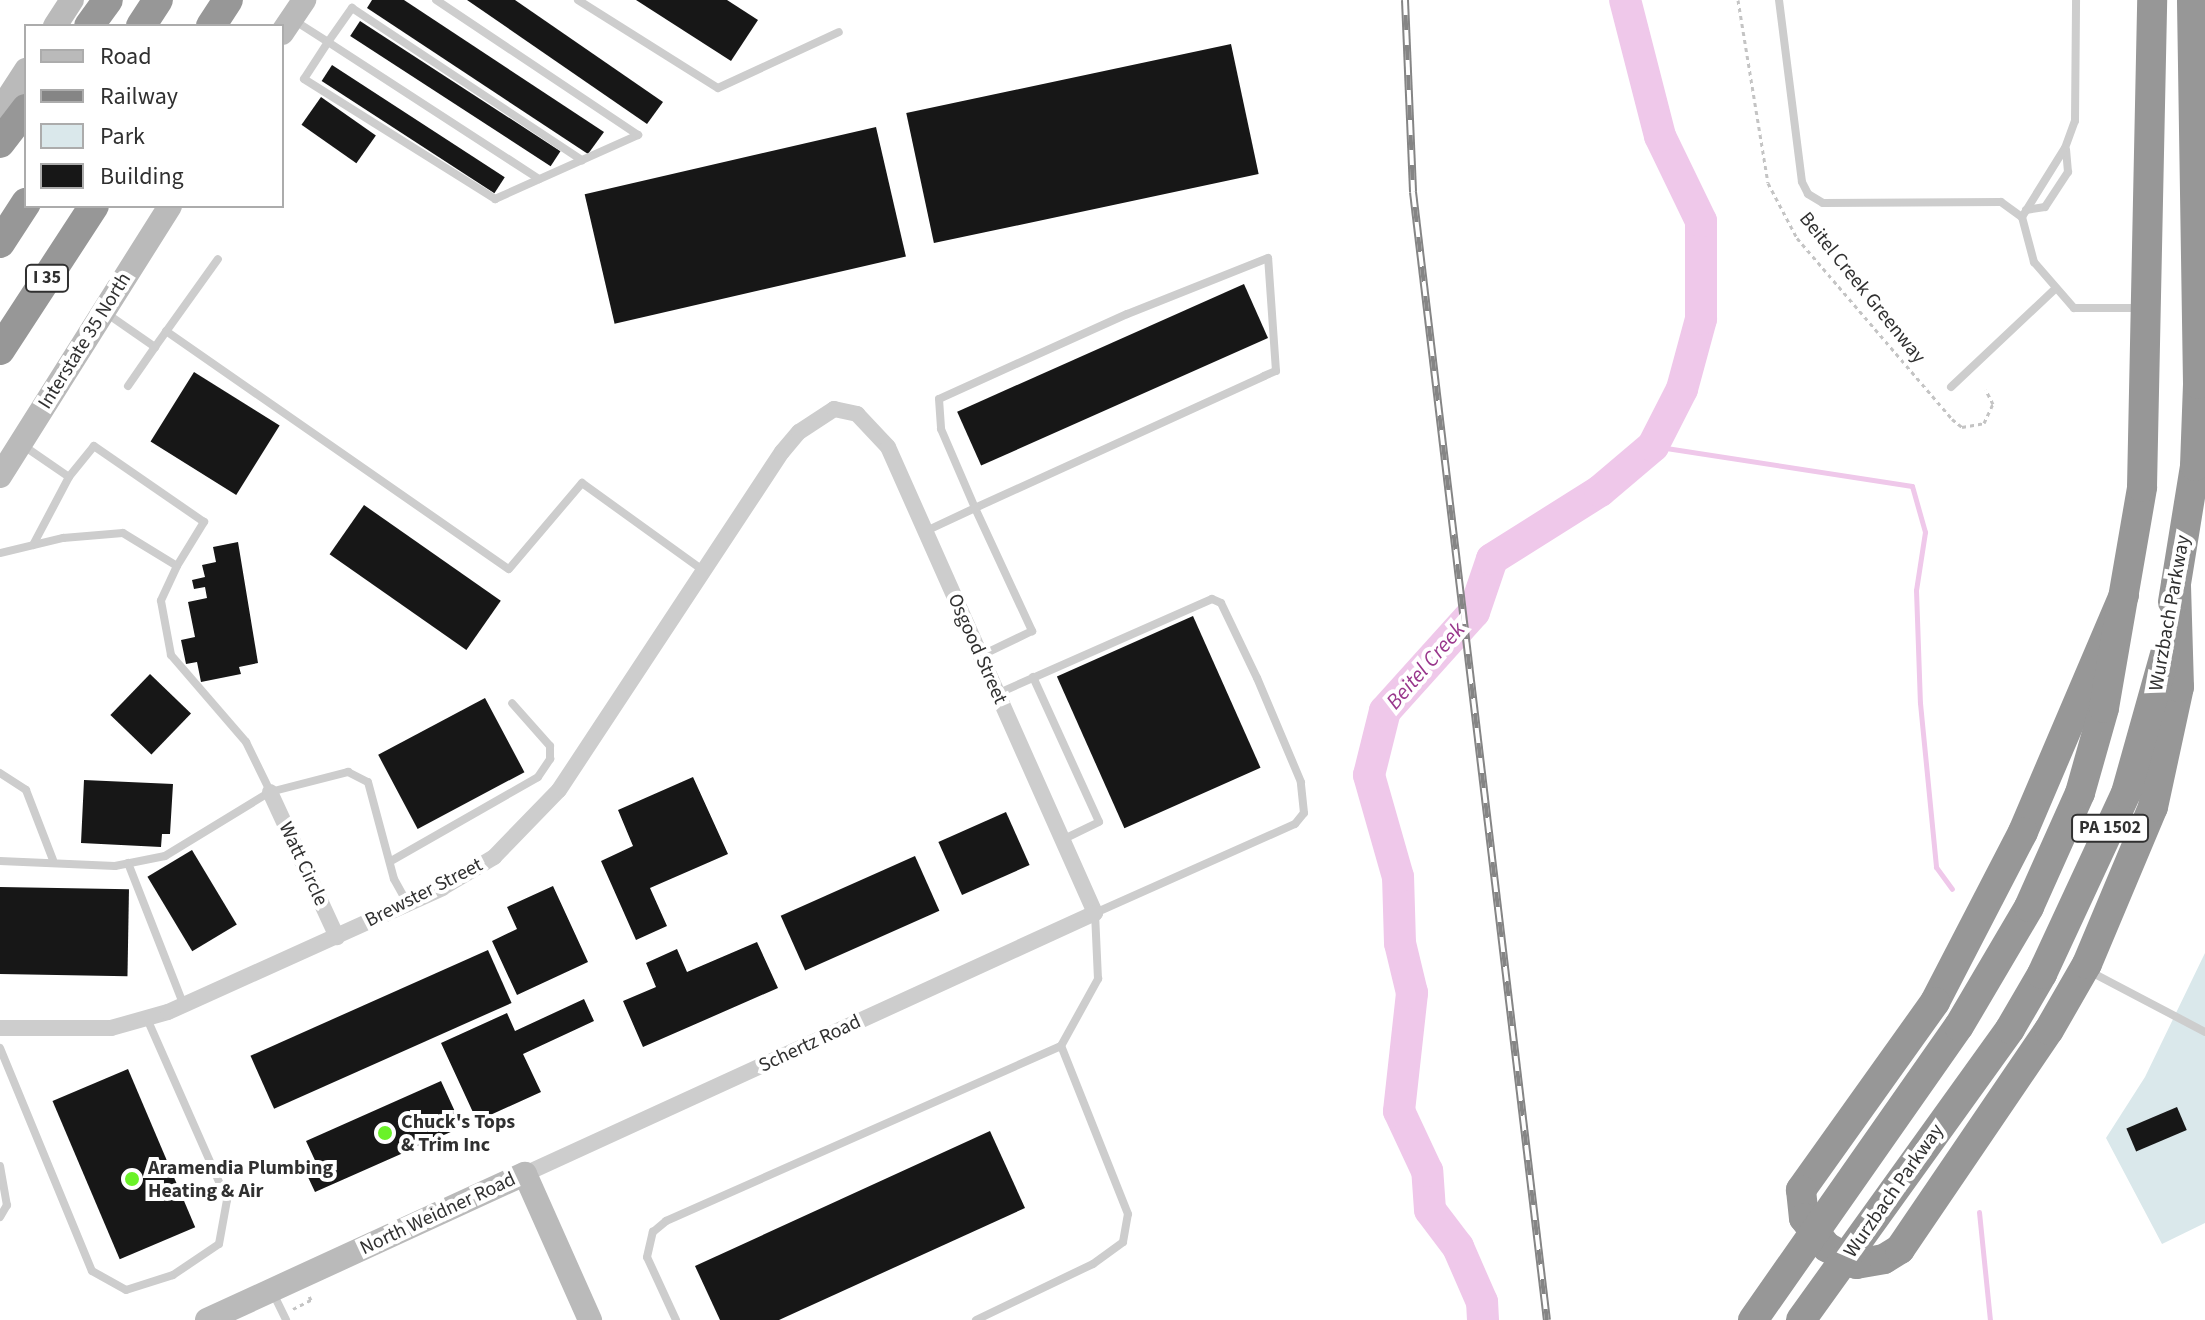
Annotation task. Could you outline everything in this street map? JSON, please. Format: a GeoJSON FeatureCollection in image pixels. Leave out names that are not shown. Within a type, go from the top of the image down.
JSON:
{"type":"FeatureCollection","features":[{"type":"Feature","properties":{"kind":"highway"},"geometry":{"type":"LineString","coordinates":[[90,24],[108,0]]}},
{"type":"Feature","properties":{"kind":"highway"},"geometry":{"type":"LineString","coordinates":[[142,24],[158,0]]}},
{"type":"Feature","properties":{"kind":"highway"},"geometry":{"type":"LineString","coordinates":[[212,24],[228,0]]}},
{"type":"Feature","properties":{"kind":"highway","name":"Wurzbach Parkway"},"geometry":{"type":"LineString","coordinates":[[1753,1320],[1849,1190],[1959,1026],[2029,907],[2080,793],[2104,708],[2142,487],[2152,0]]}},
{"type":"Feature","properties":{"kind":"highway","name":"Wurzbach Parkway"},"geometry":{"type":"LineString","coordinates":[[1801,1320],[1883,1209],[2042,974],[2126,793],[2162,675],[2195,466],[2198,384],[2192,0]]}},
{"type":"Feature","properties":{"kind":"highway"},"geometry":{"type":"LineString","coordinates":[[0,143],[24,112]]}},
{"type":"Feature","properties":{"kind":"highway"},"geometry":{"type":"LineString","coordinates":[[0,243],[24,206]]}},
{"type":"Feature","properties":{"kind":"highway","name":"I 35"},"geometry":{"type":"LineString","coordinates":[[0,350],[93,208]]}},
{"type":"Feature","properties":{"kind":"highway"},"geometry":{"type":"LineString","coordinates":[[2124,595],[2023,832],[1935,1002],[1801,1190],[1804,1218],[1827,1247],[1856,1264],[1884,1259],[1900,1249],[2049,1030],[2084,969],[2153,807],[2179,687],[2176,585]]}},
{"type":"Feature","properties":{"kind":"street"},"geometry":{"type":"LineString","coordinates":[[56,24],[72,0]]}},
{"type":"Feature","properties":{"kind":"street"},"geometry":{"type":"LineString","coordinates":[[0,110],[24,73]]}},
{"type":"Feature","properties":{"kind":"street","name":"Interstate 35 North"},"geometry":{"type":"LineString","coordinates":[[0,476],[169,208]]}},
{"type":"Feature","properties":{"kind":"street","name":"Brewster Street"},"geometry":{"type":"LineString","coordinates":[[0,1028],[72,1032],[147,1019],[184,1006],[408,904],[494,857],[559,790],[782,452],[799,432],[834,409]]}},
{"type":"Feature","properties":{"kind":"street","name":"Osgood Street"},"geometry":{"type":"LineString","coordinates":[[834,409],[857,414],[888,447],[1095,913]]}},
{"type":"Feature","properties":{"kind":"street","name":"Watt Circle"},"geometry":{"type":"LineString","coordinates":[[270,792],[337,937]]}},
{"type":"Feature","properties":{"kind":"street","name":"Schertz Road"},"geometry":{"type":"LineString","coordinates":[[525,1174],[1095,913]]}},
{"type":"Feature","properties":{"kind":"street","name":"North Weidner Road"},"geometry":{"type":"LineString","coordinates":[[207,1320],[525,1174],[590,1320]]}},
{"type":"Feature","properties":{"kind":"lane"},"geometry":{"type":"LineString","coordinates":[[436,0],[638,135],[495,199],[304,79],[352,8],[582,160]]}},
{"type":"Feature","properties":{"kind":"lane"},"geometry":{"type":"LineString","coordinates":[[578,0],[718,88],[839,32]]}},
{"type":"Feature","properties":{"kind":"lane"},"geometry":{"type":"LineString","coordinates":[[1779,0],[1802,182],[1808,194],[1823,203],[2001,202],[2024,214],[2045,207],[2068,172],[2065,148]]}},
{"type":"Feature","properties":{"kind":"lane"},"geometry":{"type":"LineString","coordinates":[[2076,0],[2075,121],[2065,148],[2024,214],[2034,262],[2074,308],[2144,308]]}},
{"type":"Feature","properties":{"kind":"lane"},"geometry":{"type":"LineString","coordinates":[[293,17],[539,179]]}},
{"type":"Feature","properties":{"kind":"lane"},"geometry":{"type":"LineString","coordinates":[[925,531],[975,508],[1276,371],[1268,258],[1127,314],[939,399],[941,429],[975,508],[1032,631],[980,656]]}},
{"type":"Feature","properties":{"kind":"lane"},"geometry":{"type":"LineString","coordinates":[[128,386],[218,259]]}},
{"type":"Feature","properties":{"kind":"lane"},"geometry":{"type":"LineString","coordinates":[[1951,387],[2056,288]]}},
{"type":"Feature","properties":{"kind":"lane"},"geometry":{"type":"LineString","coordinates":[[104,312],[155,347]]}},
{"type":"Feature","properties":{"kind":"lane"},"geometry":{"type":"LineString","coordinates":[[166,331],[509,569],[582,483],[705,571]]}},
{"type":"Feature","properties":{"kind":"lane"},"geometry":{"type":"LineString","coordinates":[[20,443],[69,477]]}},
{"type":"Feature","properties":{"kind":"lane"},"geometry":{"type":"LineString","coordinates":[[33,545],[69,477],[94,446],[183,503],[204,522],[177,566],[161,601],[171,655],[191,685],[246,742],[270,792]]}},
{"type":"Feature","properties":{"kind":"lane"},"geometry":{"type":"LineString","coordinates":[[0,553],[33,545],[123,533],[177,566]]}},
{"type":"Feature","properties":{"kind":"lane"},"geometry":{"type":"LineString","coordinates":[[676,1320],[647,1257],[653,1232],[666,1221],[1061,1046],[1098,979],[1095,913],[1295,824],[1304,813],[1301,782],[1227,616],[1212,599],[997,694]]}},
{"type":"Feature","properties":{"kind":"lane"},"geometry":{"type":"LineString","coordinates":[[1033,677],[1099,822],[1062,840]]}},
{"type":"Feature","properties":{"kind":"lane"},"geometry":{"type":"LineString","coordinates":[[391,861],[538,777],[550,759],[550,746],[512,703]]}},
{"type":"Feature","properties":{"kind":"lane"},"geometry":{"type":"LineString","coordinates":[[0,861],[128,863],[165,856],[270,792],[348,772],[368,782],[391,861],[408,904]]}},
{"type":"Feature","properties":{"kind":"lane"},"geometry":{"type":"LineString","coordinates":[[0,773],[26,790],[53,860]]}},
{"type":"Feature","properties":{"kind":"lane"},"geometry":{"type":"LineString","coordinates":[[538,777],[559,790]]}},
{"type":"Feature","properties":{"kind":"lane"},"geometry":{"type":"LineString","coordinates":[[128,863],[184,1006]]}},
{"type":"Feature","properties":{"kind":"lane"},"geometry":{"type":"LineString","coordinates":[[2084,969],[2205,1032]]}},
{"type":"Feature","properties":{"kind":"lane"},"geometry":{"type":"LineString","coordinates":[[0,1048],[92,1271],[126,1290],[173,1275],[219,1244],[227,1200],[147,1019]]}},
{"type":"Feature","properties":{"kind":"lane"},"geometry":{"type":"LineString","coordinates":[[976,1320],[1093,1264],[1123,1242],[1128,1214],[1061,1046]]}},
{"type":"Feature","properties":{"kind":"lane"},"geometry":{"type":"LineString","coordinates":[[0,1166],[7,1205],[0,1217]]}},
{"type":"Feature","properties":{"kind":"lane"},"geometry":{"type":"LineString","coordinates":[[272,1290],[286,1320]]}},
{"type":"Feature","properties":{"kind":"path","name":"Beitel Creek Greenway"},"geometry":{"type":"LineString","coordinates":[[1738,0],[1768,183],[1797,238],[1962,427],[1984,423],[1991,413],[1992,399],[1986,390]]}},
{"type":"Feature","properties":{"kind":"green space"},"geometry":{"type":"Polygon","coordinates":[[[2205,953],[2205,1223],[2162,1244],[2106,1138],[2145,1077],[2205,953]]]}},
{"type":"Feature","properties":{"kind":"building"},"geometry":{"type":"Polygon","coordinates":[[[372,0],[404,0],[604,132],[588,154],[367,8],[372,0]]]}},
{"type":"Feature","properties":{"kind":"building"},"geometry":{"type":"Polygon","coordinates":[[[467,0],[515,0],[663,102],[647,124],[467,0]]]}},
{"type":"Feature","properties":{"kind":"building"},"geometry":{"type":"Polygon","coordinates":[[[636,0],[727,0],[758,20],[731,61],[636,0]]]}},
{"type":"Feature","properties":{"kind":"building"},"geometry":{"type":"Polygon","coordinates":[[[360,21],[560,151],[551,166],[350,36],[360,21]]]}},
{"type":"Feature","properties":{"kind":"building"},"geometry":{"type":"Polygon","coordinates":[[[1231,44],[1259,174],[934,243],[906,113],[1231,44]]]}},
{"type":"Feature","properties":{"kind":"building"},"geometry":{"type":"Polygon","coordinates":[[[332,65],[505,177],[494,193],[322,81],[332,65]]]}},
{"type":"Feature","properties":{"kind":"building"},"geometry":{"type":"Polygon","coordinates":[[[321,97],[376,135],[356,163],[301,125],[321,97]]]}},
{"type":"Feature","properties":{"kind":"building"},"geometry":{"type":"Polygon","coordinates":[[[876,127],[906,257],[615,324],[585,194],[876,127]]]}},
{"type":"Feature","properties":{"kind":"building"},"geometry":{"type":"Polygon","coordinates":[[[1244,284],[1268,338],[981,466],[957,412],[1244,284]]]}},
{"type":"Feature","properties":{"kind":"building"},"geometry":{"type":"Polygon","coordinates":[[[194,372],[280,426],[236,495],[151,442],[194,372]]]}},
{"type":"Feature","properties":{"kind":"building"},"geometry":{"type":"Polygon","coordinates":[[[364,505],[501,601],[466,650],[330,554],[364,505]]]}},
{"type":"Feature","properties":{"kind":"building"},"geometry":{"type":"Polygon","coordinates":[[[238,542],[258,663],[239,667],[241,674],[201,682],[197,662],[186,664],[181,640],[195,637],[188,602],[207,598],[205,587],[194,589],[192,580],[205,577],[202,565],[216,562],[213,547],[238,542]]]}},
{"type":"Feature","properties":{"kind":"building"},"geometry":{"type":"Polygon","coordinates":[[[1193,616],[1261,768],[1124,828],[1057,677],[1193,616]]]}},
{"type":"Feature","properties":{"kind":"building"},"geometry":{"type":"Polygon","coordinates":[[[150,674],[191,714],[151,755],[110,715],[150,674]]]}},
{"type":"Feature","properties":{"kind":"building"},"geometry":{"type":"Polygon","coordinates":[[[485,698],[524,772],[418,829],[378,755],[485,698]]]}},
{"type":"Feature","properties":{"kind":"building"},"geometry":{"type":"Polygon","coordinates":[[[693,777],[728,854],[650,888],[667,926],[636,940],[601,861],[633,846],[618,810],[693,777]]]}},
{"type":"Feature","properties":{"kind":"building"},"geometry":{"type":"Polygon","coordinates":[[[84,780],[173,784],[170,834],[162,834],[161,847],[81,843],[84,780]]]}},
{"type":"Feature","properties":{"kind":"building"},"geometry":{"type":"Polygon","coordinates":[[[1006,812],[1030,865],[962,895],[938,842],[1006,812]]]}},
{"type":"Feature","properties":{"kind":"building"},"geometry":{"type":"Polygon","coordinates":[[[192,850],[237,925],[192,951],[147,877],[192,850]]]}},
{"type":"Feature","properties":{"kind":"building"},"geometry":{"type":"Polygon","coordinates":[[[915,856],[939,911],[805,971],[781,916],[915,856]]]}},
{"type":"Feature","properties":{"kind":"building"},"geometry":{"type":"Polygon","coordinates":[[[553,886],[588,962],[517,995],[492,941],[517,929],[507,907],[553,886]]]}},
{"type":"Feature","properties":{"kind":"building"},"geometry":{"type":"Polygon","coordinates":[[[0,887],[129,889],[127,976],[0,974],[0,887]]]}},
{"type":"Feature","properties":{"kind":"building"},"geometry":{"type":"Polygon","coordinates":[[[757,942],[778,988],[643,1047],[623,1001],[656,987],[646,963],[677,949],[687,972],[757,942]]]}},
{"type":"Feature","properties":{"kind":"building"},"geometry":{"type":"Polygon","coordinates":[[[488,950],[512,1003],[274,1109],[250,1056],[488,950]]]}},
{"type":"Feature","properties":{"kind":"building"},"geometry":{"type":"Polygon","coordinates":[[[584,999],[594,1021],[523,1054],[541,1092],[477,1121],[441,1043],[507,1013],[515,1031],[584,999]]]}},
{"type":"Feature","properties":{"kind":"building","name":"Aramendia Plumbing Heating & Air"},"geometry":{"type":"Polygon","coordinates":[[[128,1069],[195,1227],[120,1259],[53,1101],[128,1069]]]}},
{"type":"Feature","properties":{"kind":"building"},"geometry":{"type":"Polygon","coordinates":[[[441,1081],[462,1127],[315,1192],[307,1175],[319,1169],[306,1141],[441,1081]]]}},
{"type":"Feature","properties":{"kind":"building"},"geometry":{"type":"Polygon","coordinates":[[[2177,1107],[2187,1130],[2136,1152],[2126,1128],[2177,1107]]]}},
{"type":"Feature","properties":{"kind":"building"},"geometry":{"type":"Polygon","coordinates":[[[990,1131],[1025,1208],[779,1320],[720,1320],[695,1266],[990,1131]]]}},
{"type":"Feature","properties":{"kind":"waterway","name":"Beitel Creek"},"geometry":{"type":"LineString","coordinates":[[1483,1320],[1482,1302],[1458,1247],[1430,1210],[1427,1171],[1399,1111],[1412,993],[1400,943],[1398,877],[1369,775],[1385,711],[1474,612],[1492,559],[1600,491],[1653,446],[1682,389],[1701,319],[1701,221],[1660,136],[1625,0]]}},
{"type":"Feature","properties":{"kind":"waterway"},"geometry":{"type":"LineString","coordinates":[[1653,446],[1912,486],[1925,532],[1916,590],[1920,703],[1936,867],[1952,889]]}},
{"type":"Feature","properties":{"kind":"waterway"},"geometry":{"type":"LineString","coordinates":[[1979,1212],[1990,1320]]}},
{"type":"Feature","properties":{"kind":"railway"},"geometry":{"type":"LineString","coordinates":[[1405,0],[1413,192],[1547,1320]]}},
{"type":"Feature","properties":{"kind":"place","name":"Chuck's Tops & Trim Inc"},"geometry":{"type":"Point","coordinates":[385,1133]}},
{"type":"Feature","properties":{"kind":"place","name":"Aramendia Plumbing Heating & Air"},"geometry":{"type":"Point","coordinates":[132,1179]}}]}
